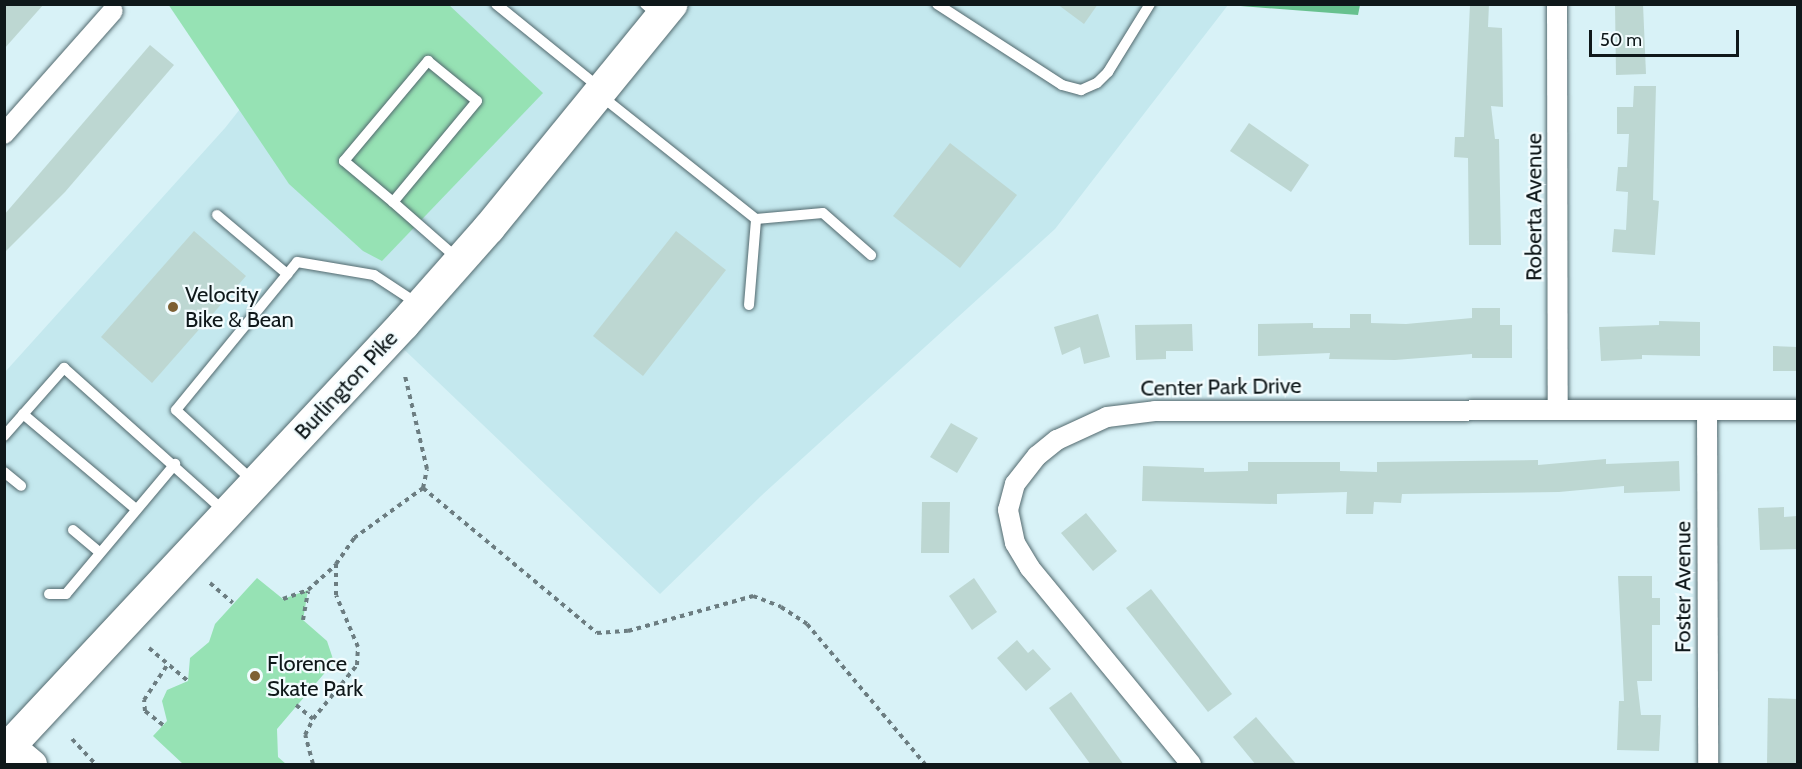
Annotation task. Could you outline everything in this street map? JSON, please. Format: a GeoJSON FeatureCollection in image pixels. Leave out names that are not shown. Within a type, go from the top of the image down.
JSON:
{"type":"FeatureCollection","features":[{"type":"Feature","properties":{"kind":"main road","name":"Burlington Pike"},"geometry":{"type":"LineString","coordinates":[[13,750],[226,513],[420,305],[602,92],[659,9]]}},
{"type":"Feature","properties":{"kind":"street","name":"Roberta Avenue"},"geometry":{"type":"LineString","coordinates":[[1557,4],[1558,408]]}},
{"type":"Feature","properties":{"kind":"street"},"geometry":{"type":"LineString","coordinates":[[7,128],[113,11]]}},
{"type":"Feature","properties":{"kind":"street","name":"Center Park Drive"},"geometry":{"type":"LineString","coordinates":[[1191,765],[1030,568],[1015,543],[1008,520],[1010,499],[1023,470],[1037,456],[1080,427],[1124,413],[1558,408],[1797,410]]}},
{"type":"Feature","properties":{"kind":"street","name":"Foster Avenue"},"geometry":{"type":"LineString","coordinates":[[1707,410],[1708,765]]}},
{"type":"Feature","properties":{"kind":"lane"},"geometry":{"type":"LineString","coordinates":[[496,4],[756,219],[823,213],[871,255]]}},
{"type":"Feature","properties":{"kind":"lane"},"geometry":{"type":"LineString","coordinates":[[937,4],[1062,85],[1081,90],[1108,72],[1150,4]]}},
{"type":"Feature","properties":{"kind":"lane"},"geometry":{"type":"LineString","coordinates":[[393,202],[477,101],[428,61],[344,160],[459,260]]}},
{"type":"Feature","properties":{"kind":"lane"},"geometry":{"type":"LineString","coordinates":[[218,215],[287,274]]}},
{"type":"Feature","properties":{"kind":"lane"},"geometry":{"type":"LineString","coordinates":[[749,305],[756,219]]}},
{"type":"Feature","properties":{"kind":"lane"},"geometry":{"type":"LineString","coordinates":[[255,483],[176,410],[297,262],[374,275],[420,305]]}},
{"type":"Feature","properties":{"kind":"lane"},"geometry":{"type":"LineString","coordinates":[[4,436],[64,368],[175,464],[226,513]]}},
{"type":"Feature","properties":{"kind":"lane"},"geometry":{"type":"LineString","coordinates":[[23,414],[136,509]]}},
{"type":"Feature","properties":{"kind":"lane"},"geometry":{"type":"LineString","coordinates":[[49,594],[66,594],[175,464]]}},
{"type":"Feature","properties":{"kind":"lane"},"geometry":{"type":"LineString","coordinates":[[4,472],[21,486]]}},
{"type":"Feature","properties":{"kind":"lane"},"geometry":{"type":"LineString","coordinates":[[73,530],[99,553]]}},
{"type":"Feature","properties":{"kind":"path"},"geometry":{"type":"LineString","coordinates":[[283,599],[308,590],[336,564],[354,538],[423,488],[426,469],[405,376]]}},
{"type":"Feature","properties":{"kind":"path"},"geometry":{"type":"LineString","coordinates":[[423,488],[597,633],[628,631],[753,596],[781,607],[807,624],[925,765]]}},
{"type":"Feature","properties":{"kind":"path"},"geometry":{"type":"LineString","coordinates":[[313,765],[305,735],[313,719],[357,665],[358,647],[336,595],[336,564]]}},
{"type":"Feature","properties":{"kind":"path"},"geometry":{"type":"LineString","coordinates":[[210,583],[233,603]]}},
{"type":"Feature","properties":{"kind":"path"},"geometry":{"type":"LineString","coordinates":[[303,620],[308,590]]}},
{"type":"Feature","properties":{"kind":"path"},"geometry":{"type":"LineString","coordinates":[[149,648],[188,681]]}},
{"type":"Feature","properties":{"kind":"path"},"geometry":{"type":"LineString","coordinates":[[163,725],[145,711],[144,700],[168,664]]}},
{"type":"Feature","properties":{"kind":"path"},"geometry":{"type":"LineString","coordinates":[[296,705],[313,719]]}},
{"type":"Feature","properties":{"kind":"path"},"geometry":{"type":"LineString","coordinates":[[72,739],[95,765]]}},
{"type":"Feature","properties":{"kind":"shaded area"},"geometry":{"type":"Polygon","coordinates":[[[322,5],[1228,5],[1055,229],[761,496],[660,594],[391,337],[5,740],[5,372],[225,128],[322,5]]]}},
{"type":"Feature","properties":{"kind":"green space"},"geometry":{"type":"Polygon","coordinates":[[[168,4],[449,5],[543,93],[382,261],[363,251],[289,184],[168,4]]]}},
{"type":"Feature","properties":{"kind":"green space"},"geometry":{"type":"Polygon","coordinates":[[[1228,5],[1360,5],[1358,15],[1228,5]]]}},
{"type":"Feature","properties":{"kind":"green space","name":"Florence Skate Park"},"geometry":{"type":"Polygon","coordinates":[[[257,578],[283,599],[308,590],[303,620],[327,641],[334,662],[277,729],[278,757],[286,764],[183,764],[153,736],[167,721],[162,701],[167,690],[188,681],[190,658],[209,642],[215,624],[257,578]]]}},
{"type":"Feature","properties":{"kind":"building"},"geometry":{"type":"Polygon","coordinates":[[[4,4],[44,4],[4,49],[4,4]]]}},
{"type":"Feature","properties":{"kind":"building"},"geometry":{"type":"Polygon","coordinates":[[[1057,4],[1098,4],[1084,24],[1057,4]]]}},
{"type":"Feature","properties":{"kind":"building"},"geometry":{"type":"Polygon","coordinates":[[[1470,4],[1489,4],[1488,27],[1502,28],[1503,107],[1491,106],[1495,139],[1499,139],[1501,245],[1469,245],[1468,158],[1454,157],[1455,137],[1464,137],[1470,4]]]}},
{"type":"Feature","properties":{"kind":"building"},"geometry":{"type":"Polygon","coordinates":[[[1615,4],[1643,4],[1646,74],[1616,75],[1615,4]]]}},
{"type":"Feature","properties":{"kind":"building"},"geometry":{"type":"Polygon","coordinates":[[[150,45],[174,65],[65,192],[4,253],[4,215],[150,45]]]}},
{"type":"Feature","properties":{"kind":"building"},"geometry":{"type":"Polygon","coordinates":[[[1634,86],[1656,86],[1653,200],[1659,201],[1655,255],[1612,252],[1614,229],[1626,230],[1628,192],[1616,191],[1618,167],[1627,167],[1629,134],[1617,134],[1617,107],[1633,107],[1634,86]]]}},
{"type":"Feature","properties":{"kind":"building"},"geometry":{"type":"Polygon","coordinates":[[[1249,123],[1309,165],[1291,192],[1230,151],[1249,123]]]}},
{"type":"Feature","properties":{"kind":"building"},"geometry":{"type":"Polygon","coordinates":[[[950,143],[1017,195],[960,268],[893,216],[950,143]]]}},
{"type":"Feature","properties":{"kind":"building","name":"Velocity Bike & Bean"},"geometry":{"type":"Polygon","coordinates":[[[194,231],[246,276],[152,383],[101,337],[194,231]]]}},
{"type":"Feature","properties":{"kind":"building"},"geometry":{"type":"Polygon","coordinates":[[[676,231],[726,270],[643,376],[593,336],[676,231]]]}},
{"type":"Feature","properties":{"kind":"building"},"geometry":{"type":"Polygon","coordinates":[[[1472,308],[1500,308],[1500,325],[1512,325],[1512,358],[1472,358],[1472,354],[1395,360],[1329,359],[1330,353],[1258,356],[1258,324],[1313,323],[1313,328],[1350,328],[1350,314],[1371,314],[1371,323],[1406,324],[1472,318],[1472,308]]]}},
{"type":"Feature","properties":{"kind":"building"},"geometry":{"type":"Polygon","coordinates":[[[1098,314],[1110,357],[1084,364],[1080,347],[1062,355],[1054,327],[1098,314]]]}},
{"type":"Feature","properties":{"kind":"building"},"geometry":{"type":"Polygon","coordinates":[[[1659,321],[1700,322],[1700,356],[1642,355],[1642,359],[1601,361],[1599,327],[1659,325],[1659,321]]]}},
{"type":"Feature","properties":{"kind":"building"},"geometry":{"type":"Polygon","coordinates":[[[1192,324],[1193,351],[1166,351],[1166,359],[1136,360],[1135,325],[1192,324]]]}},
{"type":"Feature","properties":{"kind":"building"},"geometry":{"type":"Polygon","coordinates":[[[1773,346],[1797,347],[1797,371],[1773,371],[1773,346]]]}},
{"type":"Feature","properties":{"kind":"building"},"geometry":{"type":"Polygon","coordinates":[[[951,423],[978,438],[957,473],[930,457],[951,423]]]}},
{"type":"Feature","properties":{"kind":"building"},"geometry":{"type":"Polygon","coordinates":[[[1606,459],[1606,464],[1679,461],[1680,491],[1624,493],[1624,486],[1559,492],[1402,494],[1401,503],[1374,502],[1373,514],[1346,514],[1347,492],[1277,494],[1277,504],[1142,501],[1143,466],[1204,468],[1204,472],[1248,471],[1248,462],[1340,462],[1340,471],[1377,472],[1377,462],[1538,460],[1538,465],[1606,459]]]}},
{"type":"Feature","properties":{"kind":"building"},"geometry":{"type":"Polygon","coordinates":[[[922,502],[950,502],[949,553],[921,553],[922,502]]]}},
{"type":"Feature","properties":{"kind":"building"},"geometry":{"type":"Polygon","coordinates":[[[1784,507],[1784,517],[1797,516],[1797,549],[1760,550],[1758,508],[1784,507]]]}},
{"type":"Feature","properties":{"kind":"building"},"geometry":{"type":"Polygon","coordinates":[[[1086,513],[1117,551],[1093,571],[1061,533],[1086,513]]]}},
{"type":"Feature","properties":{"kind":"building"},"geometry":{"type":"Polygon","coordinates":[[[1618,576],[1652,576],[1652,598],[1660,598],[1660,625],[1652,625],[1652,681],[1637,681],[1641,715],[1661,715],[1659,751],[1617,750],[1619,701],[1624,701],[1618,576]]]}},
{"type":"Feature","properties":{"kind":"building"},"geometry":{"type":"Polygon","coordinates":[[[974,578],[997,612],[972,630],[949,596],[974,578]]]}},
{"type":"Feature","properties":{"kind":"building"},"geometry":{"type":"Polygon","coordinates":[[[1151,589],[1232,694],[1208,712],[1126,608],[1151,589]]]}},
{"type":"Feature","properties":{"kind":"building"},"geometry":{"type":"Polygon","coordinates":[[[1017,640],[1028,653],[1033,649],[1051,669],[1026,691],[997,658],[1017,640]]]}},
{"type":"Feature","properties":{"kind":"building"},"geometry":{"type":"Polygon","coordinates":[[[1071,692],[1124,765],[1091,765],[1049,708],[1071,692]]]}},
{"type":"Feature","properties":{"kind":"building"},"geometry":{"type":"Polygon","coordinates":[[[1768,698],[1797,699],[1797,765],[1767,765],[1768,698]]]}},
{"type":"Feature","properties":{"kind":"building"},"geometry":{"type":"Polygon","coordinates":[[[1256,717],[1297,765],[1256,765],[1233,737],[1256,717]]]}},
{"type":"Feature","properties":{"kind":"place","name":"Velocity Bike & Bean"},"geometry":{"type":"Point","coordinates":[173,307]}},
{"type":"Feature","properties":{"kind":"place","name":"Florence Skate Park"},"geometry":{"type":"Point","coordinates":[255,676]}}]}
